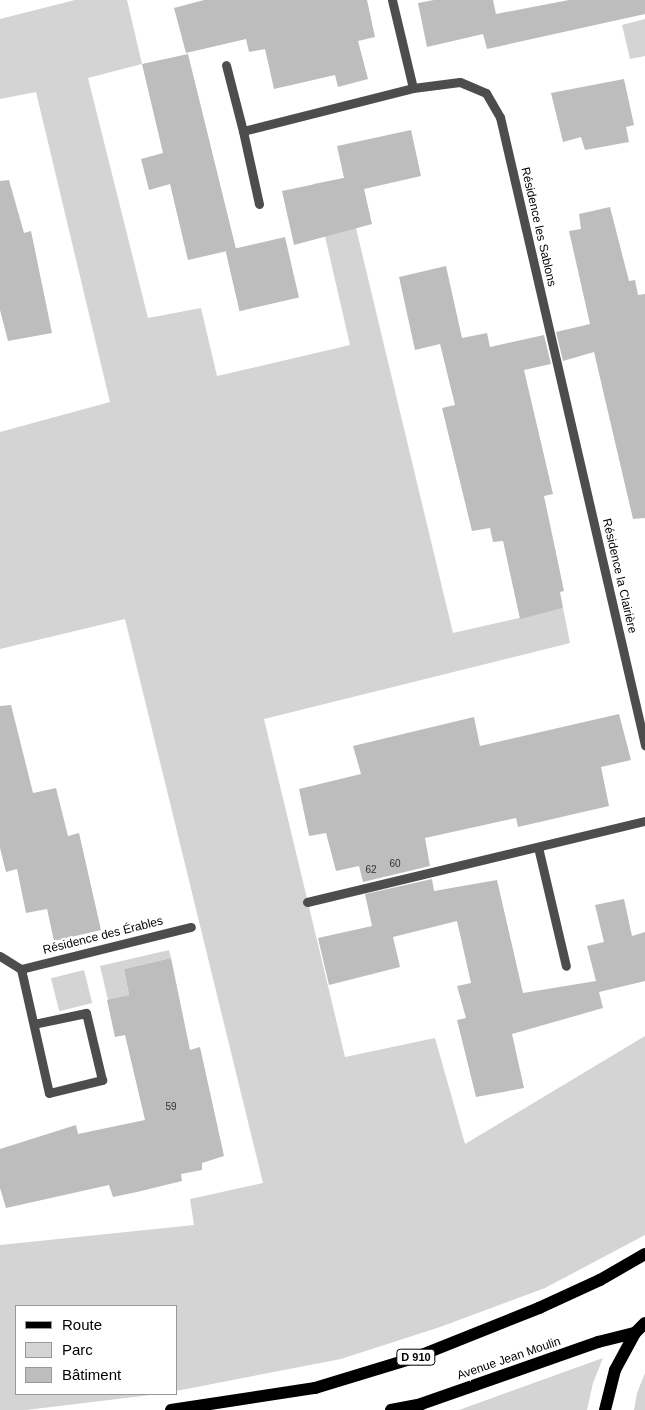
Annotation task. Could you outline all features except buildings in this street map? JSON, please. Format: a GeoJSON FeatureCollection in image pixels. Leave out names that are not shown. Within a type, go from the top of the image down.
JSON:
{"type":"FeatureCollection","features":[{"type":"Feature","properties":{"kind":"main road","name":"D 910"},"geometry":{"type":"LineString","coordinates":[[171,1410],[315,1388],[414,1358],[539,1308],[600,1280],[645,1254]]}},
{"type":"Feature","properties":{"kind":"main road"},"geometry":{"type":"LineString","coordinates":[[605,1410],[615,1370],[635,1333],[645,1323]]}},
{"type":"Feature","properties":{"kind":"main road","name":"Avenue Jean Moulin"},"geometry":{"type":"LineString","coordinates":[[392,1410],[420,1404],[598,1342],[635,1333]]}},
{"type":"Feature","properties":{"kind":"street"},"geometry":{"type":"LineString","coordinates":[[392,0],[413,88]]}},
{"type":"Feature","properties":{"kind":"street"},"geometry":{"type":"LineString","coordinates":[[226,65],[259,204]]}},
{"type":"Feature","properties":{"kind":"street","name":"Résidence les Sablons"},"geometry":{"type":"LineString","coordinates":[[242,131],[413,88],[460,82],[486,93],[500,117],[575,442]]}},
{"type":"Feature","properties":{"kind":"street","name":"Résidence la Clairière"},"geometry":{"type":"LineString","coordinates":[[575,442],[645,745]]}},
{"type":"Feature","properties":{"kind":"street"},"geometry":{"type":"LineString","coordinates":[[307,902],[645,821]]}},
{"type":"Feature","properties":{"kind":"street"},"geometry":{"type":"LineString","coordinates":[[538,847],[566,966]]}},
{"type":"Feature","properties":{"kind":"street","name":"Résidence des Érables"},"geometry":{"type":"LineString","coordinates":[[21,969],[191,927]]}},
{"type":"Feature","properties":{"kind":"street"},"geometry":{"type":"LineString","coordinates":[[0,956],[21,969],[49,1093],[102,1080],[86,1013],[34,1024]]}},
{"type":"Feature","properties":{"kind":"green space"},"geometry":{"type":"Polygon","coordinates":[[[75,0],[127,0],[142,64],[88,78],[148,318],[201,308],[217,376],[350,345],[313,184],[344,178],[453,633],[563,608],[570,643],[264,719],[345,1057],[435,1038],[465,1144],[645,1036],[645,1235],[545,1288],[440,1327],[341,1359],[178,1391],[178,1305],[15,1305],[15,1395],[151,1395],[26,1410],[0,1410],[0,1245],[194,1225],[190,1199],[263,1183],[125,619],[0,649],[0,432],[110,402],[36,92],[0,99],[0,19],[75,0]]]}},
{"type":"Feature","properties":{"kind":"green space"},"geometry":{"type":"Polygon","coordinates":[[[645,19],[645,56],[630,59],[622,25],[645,19]]]}},
{"type":"Feature","properties":{"kind":"green space"},"geometry":{"type":"Polygon","coordinates":[[[169,950],[171,958],[124,969],[129,995],[108,1000],[100,966],[169,950]]]}},
{"type":"Feature","properties":{"kind":"green space"},"geometry":{"type":"Polygon","coordinates":[[[84,970],[92,1003],[59,1011],[51,978],[84,970]]]}},
{"type":"Feature","properties":{"kind":"green space"},"geometry":{"type":"Polygon","coordinates":[[[603,1358],[593,1383],[587,1410],[459,1410],[603,1358]]]}},
{"type":"Feature","properties":{"kind":"green space"},"geometry":{"type":"Polygon","coordinates":[[[645,1373],[645,1410],[634,1410],[637,1393],[645,1373]]]}}]}
